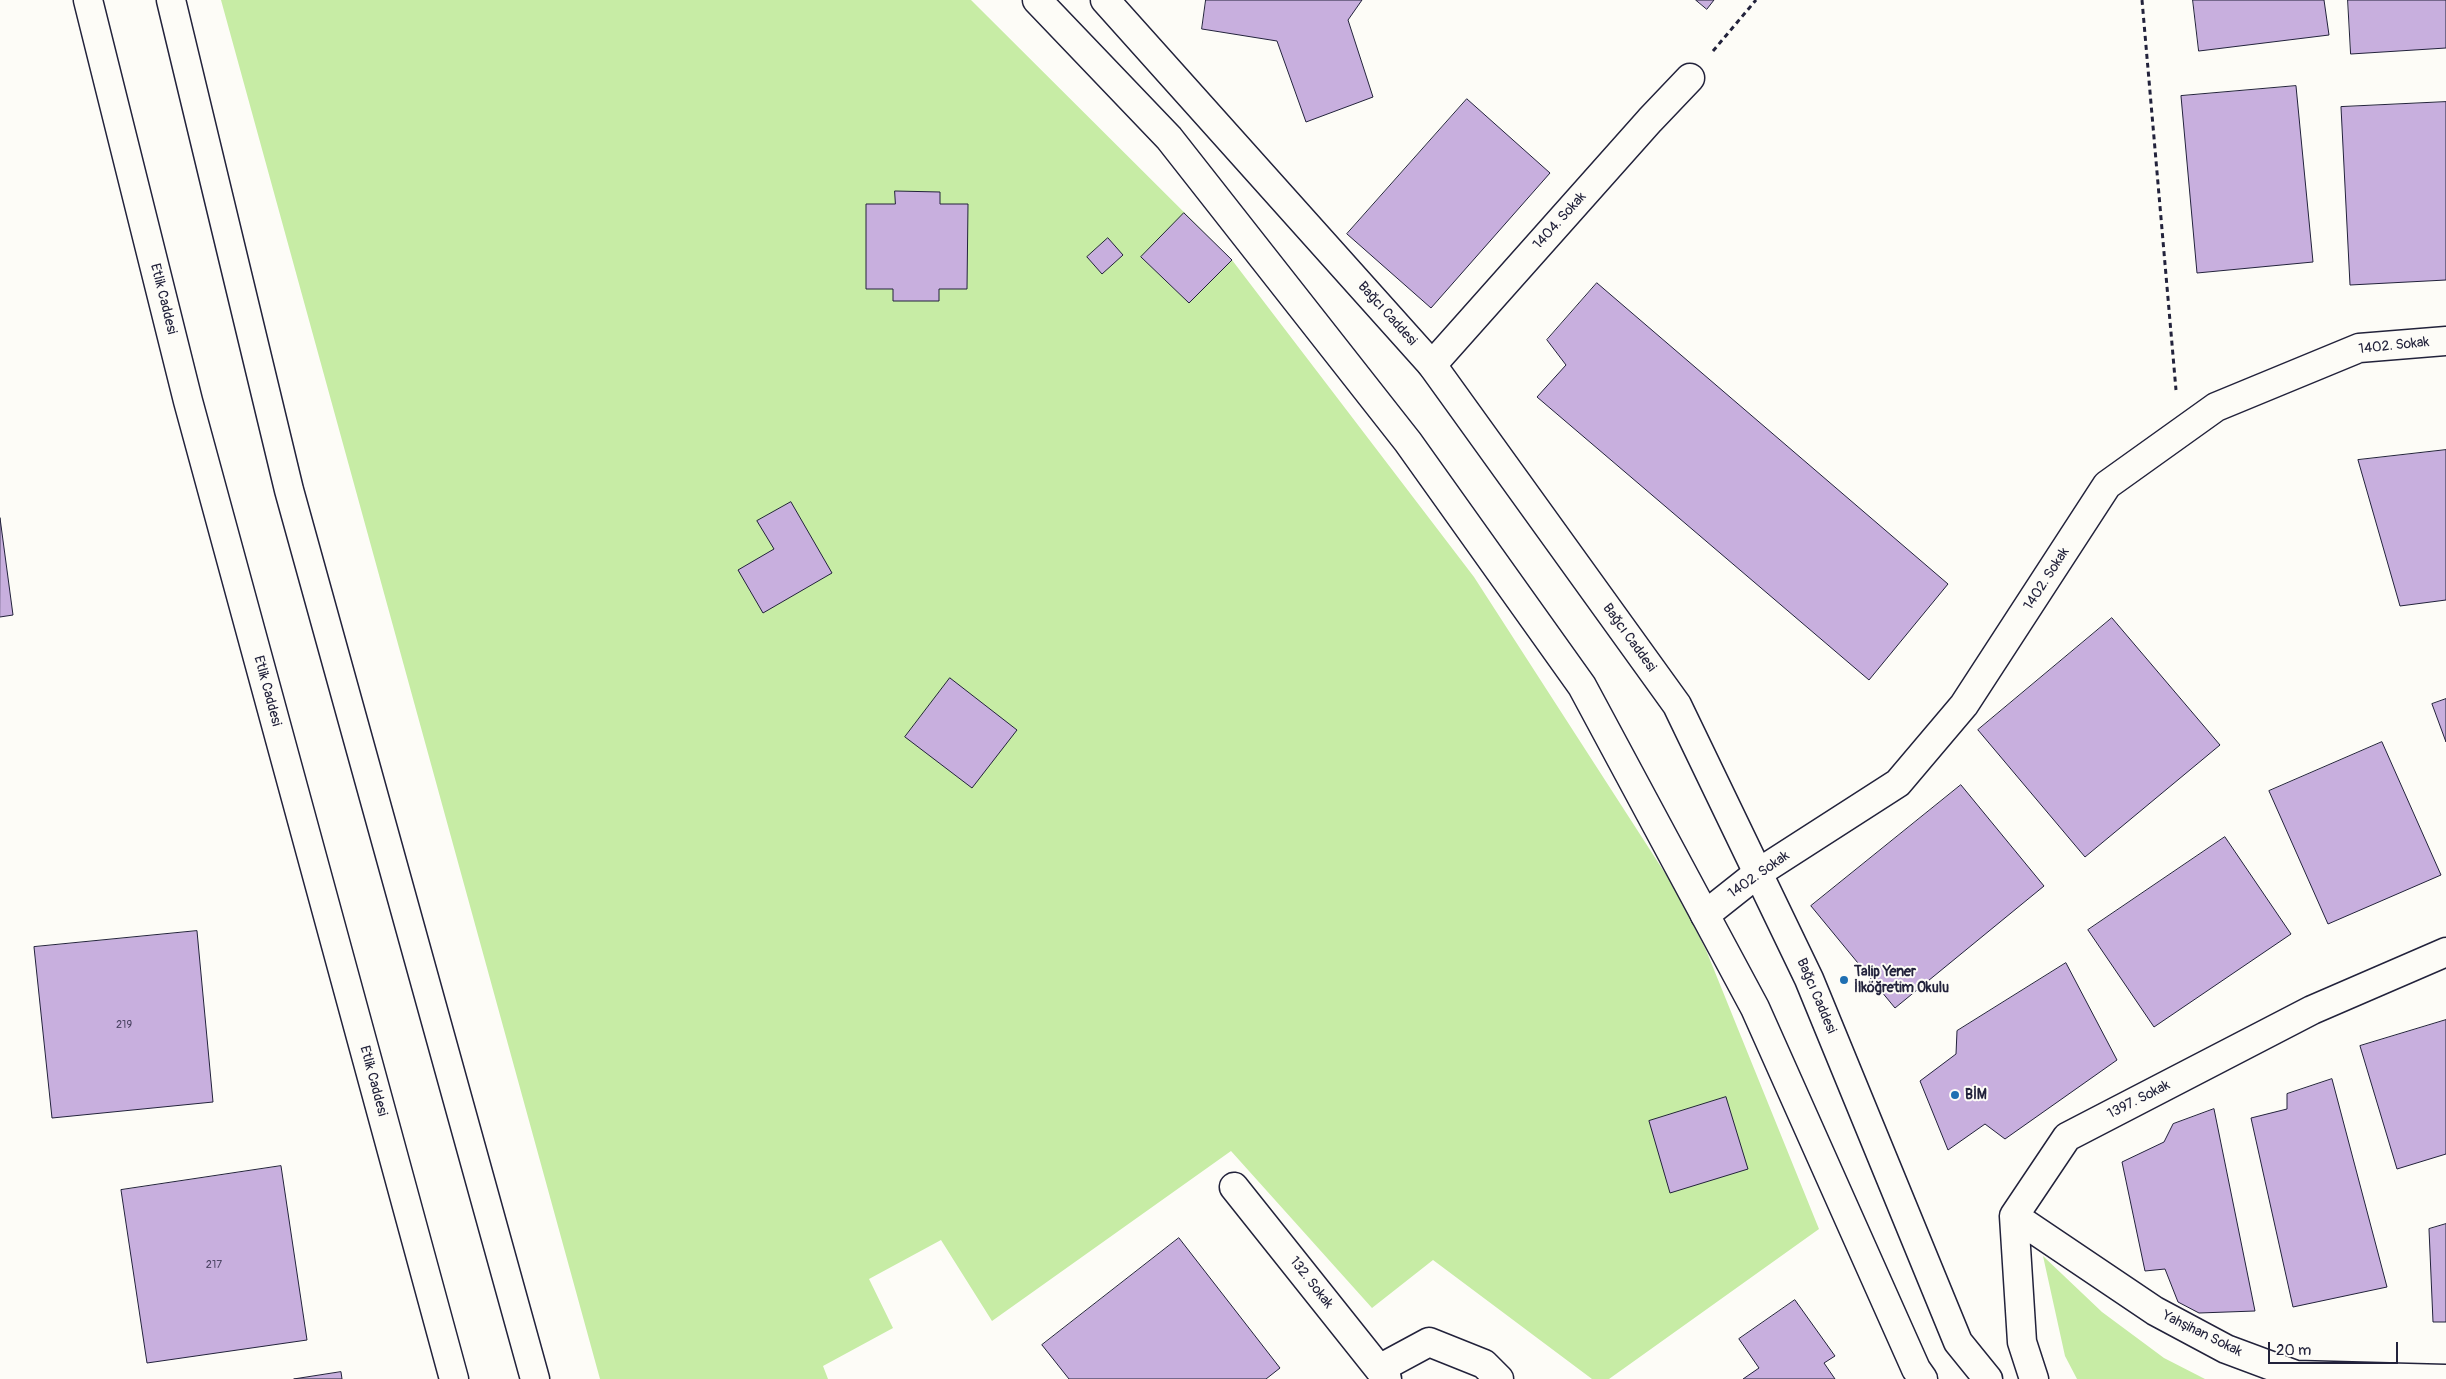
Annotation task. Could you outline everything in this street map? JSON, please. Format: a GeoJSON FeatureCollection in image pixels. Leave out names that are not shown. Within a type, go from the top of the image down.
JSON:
{"type":"FeatureCollection","features":[{"type":"Feature","properties":{"kind":"main road","name":"Etlik Caddesi"},"geometry":{"type":"LineString","coordinates":[[88,0],[188,401],[454,1379]]}},
{"type":"Feature","properties":{"kind":"main road"},"geometry":{"type":"LineString","coordinates":[[171,0],[289,490],[536,1379]]}},
{"type":"Feature","properties":{"kind":"main road"},"geometry":{"type":"LineString","coordinates":[[1037,0],[1169,138],[1408,442],[1582,686],[1755,1008],[1916,1369],[1923,1379]]}},
{"type":"Feature","properties":{"kind":"main road","name":"Bağcı Caddesi"},"geometry":{"type":"LineString","coordinates":[[1105,0],[1432,365],[1677,704],[1809,978],[1958,1342],[1988,1379]]}},
{"type":"Feature","properties":{"kind":"main road","name":"1404. Sokak"},"geometry":{"type":"LineString","coordinates":[[1432,365],[1650,120],[1690,78]]}},
{"type":"Feature","properties":{"kind":"main road","name":"1402. Sokak"},"geometry":{"type":"LineString","coordinates":[[1705,915],[1758,874],[1898,783],[1964,705],[2108,485],[2216,407],[2359,348],[2446,342]]}},
{"type":"Feature","properties":{"kind":"main road","name":"1397. Sokak"},"geometry":{"type":"LineString","coordinates":[[2014,1216],[2067,1137],[2312,1010],[2446,952]]}},
{"type":"Feature","properties":{"kind":"main road","name":"132. Sokak"},"geometry":{"type":"LineString","coordinates":[[1234,1187],[1383,1374]]}},
{"type":"Feature","properties":{"kind":"main road"},"geometry":{"type":"LineString","coordinates":[[2014,1216],[2022,1342],[2034,1379]]}},
{"type":"Feature","properties":{"kind":"main road","name":"Yahşihan Sokak"},"geometry":{"type":"LineString","coordinates":[[2014,1216],[2155,1311],[2234,1352],[2296,1375],[2446,1379]]}},
{"type":"Feature","properties":{"kind":"main road"},"geometry":{"type":"LineString","coordinates":[[1383,1374],[1430,1342],[1484,1364],[1500,1379]]}},
{"type":"Feature","properties":{"kind":"path"},"geometry":{"type":"LineString","coordinates":[[1690,78],[1756,0]]}},
{"type":"Feature","properties":{"kind":"path"},"geometry":{"type":"LineString","coordinates":[[2142,0],[2179,434]]}},
{"type":"Feature","properties":{"kind":"green space"},"geometry":{"type":"Polygon","coordinates":[[[221,0],[971,0],[1232,260],[1474,577],[1674,887],[1706,950],[1819,1229],[1609,1379],[1592,1379],[1433,1260],[1372,1308],[1231,1151],[992,1321],[941,1240],[869,1279],[893,1328],[823,1366],[828,1379],[600,1379],[221,0]]]}},
{"type":"Feature","properties":{"kind":"green space"},"geometry":{"type":"Polygon","coordinates":[[[2043,1256],[2102,1312],[2164,1358],[2205,1379],[2077,1379],[2065,1356],[2043,1256]]]}},
{"type":"Feature","properties":{"kind":"building"},"geometry":{"type":"Polygon","coordinates":[[[1206,0],[1362,0],[1348,20],[1373,97],[1306,122],[1277,41],[1202,29],[1206,0]]]}},
{"type":"Feature","properties":{"kind":"building"},"geometry":{"type":"Polygon","coordinates":[[[1696,0],[1714,0],[1707,9],[1696,0]]]}},
{"type":"Feature","properties":{"kind":"building"},"geometry":{"type":"Polygon","coordinates":[[[2193,0],[2324,0],[2329,35],[2199,51],[2193,0]]]}},
{"type":"Feature","properties":{"kind":"building"},"geometry":{"type":"Polygon","coordinates":[[[2348,0],[2446,0],[2446,48],[2351,54],[2348,0]]]}},
{"type":"Feature","properties":{"kind":"building"},"geometry":{"type":"Polygon","coordinates":[[[2296,86],[2313,262],[2197,273],[2181,96],[2296,86]]]}},
{"type":"Feature","properties":{"kind":"building"},"geometry":{"type":"Polygon","coordinates":[[[1467,99],[1550,173],[1431,308],[1347,234],[1467,99]]]}},
{"type":"Feature","properties":{"kind":"building"},"geometry":{"type":"Polygon","coordinates":[[[2446,102],[2446,280],[2350,285],[2341,107],[2446,102]]]}},
{"type":"Feature","properties":{"kind":"building"},"geometry":{"type":"Polygon","coordinates":[[[895,191],[940,192],[940,204],[968,204],[967,289],[939,289],[939,301],[893,301],[893,289],[866,289],[866,204],[895,204],[895,191]]]}},
{"type":"Feature","properties":{"kind":"building"},"geometry":{"type":"Polygon","coordinates":[[[1184,213],[1232,260],[1189,303],[1141,257],[1184,213]]]}},
{"type":"Feature","properties":{"kind":"building"},"geometry":{"type":"Polygon","coordinates":[[[1108,238],[1123,255],[1102,274],[1087,257],[1108,238]]]}},
{"type":"Feature","properties":{"kind":"building"},"geometry":{"type":"Polygon","coordinates":[[[1597,283],[1948,584],[1869,680],[1537,397],[1566,365],[1547,340],[1597,283]]]}},
{"type":"Feature","properties":{"kind":"building"},"geometry":{"type":"Polygon","coordinates":[[[2446,450],[2446,600],[2400,606],[2358,460],[2446,450]]]}},
{"type":"Feature","properties":{"kind":"building"},"geometry":{"type":"Polygon","coordinates":[[[791,502],[832,573],[763,613],[738,570],[774,549],[757,521],[791,502]]]}},
{"type":"Feature","properties":{"kind":"building"},"geometry":{"type":"Polygon","coordinates":[[[0,518],[13,615],[0,617],[0,518]]]}},
{"type":"Feature","properties":{"kind":"building"},"geometry":{"type":"Polygon","coordinates":[[[2112,618],[2220,745],[2085,857],[1978,730],[2112,618]]]}},
{"type":"Feature","properties":{"kind":"building"},"geometry":{"type":"Polygon","coordinates":[[[950,678],[1017,730],[972,788],[905,737],[950,678]]]}},
{"type":"Feature","properties":{"kind":"building"},"geometry":{"type":"Polygon","coordinates":[[[2446,699],[2446,742],[2432,704],[2446,699]]]}},
{"type":"Feature","properties":{"kind":"building"},"geometry":{"type":"Polygon","coordinates":[[[2382,742],[2441,875],[2328,924],[2269,791],[2382,742]]]}},
{"type":"Feature","properties":{"kind":"building"},"geometry":{"type":"Polygon","coordinates":[[[1961,785],[2044,886],[1895,1008],[1811,906],[1961,785]]]}},
{"type":"Feature","properties":{"kind":"building"},"geometry":{"type":"Polygon","coordinates":[[[2225,837],[2291,934],[2154,1027],[2088,930],[2225,837]]]}},
{"type":"Feature","properties":{"kind":"building"},"geometry":{"type":"Polygon","coordinates":[[[197,931],[213,1102],[52,1118],[34,947],[197,931]]]}},
{"type":"Feature","properties":{"kind":"building"},"geometry":{"type":"Polygon","coordinates":[[[2066,963],[2117,1060],[2005,1139],[1985,1124],[1948,1150],[1920,1081],[1956,1054],[1957,1031],[2066,963]]]}},
{"type":"Feature","properties":{"kind":"building"},"geometry":{"type":"Polygon","coordinates":[[[2446,1020],[2446,1154],[2397,1169],[2360,1046],[2446,1020]]]}},
{"type":"Feature","properties":{"kind":"building"},"geometry":{"type":"Polygon","coordinates":[[[2332,1079],[2387,1287],[2293,1307],[2251,1118],[2287,1109],[2287,1094],[2332,1079]]]}},
{"type":"Feature","properties":{"kind":"building"},"geometry":{"type":"Polygon","coordinates":[[[1726,1097],[1748,1169],[1670,1193],[1649,1121],[1726,1097]]]}},
{"type":"Feature","properties":{"kind":"building"},"geometry":{"type":"Polygon","coordinates":[[[2214,1109],[2255,1311],[2199,1313],[2178,1302],[2165,1269],[2145,1271],[2122,1162],[2164,1142],[2173,1124],[2214,1109]]]}},
{"type":"Feature","properties":{"kind":"building"},"geometry":{"type":"Polygon","coordinates":[[[281,1166],[307,1340],[147,1363],[121,1190],[281,1166]]]}},
{"type":"Feature","properties":{"kind":"building"},"geometry":{"type":"Polygon","coordinates":[[[2446,1224],[2446,1322],[2433,1322],[2429,1229],[2446,1224]]]}},
{"type":"Feature","properties":{"kind":"building"},"geometry":{"type":"Polygon","coordinates":[[[1179,1238],[1280,1368],[1266,1379],[1069,1379],[1042,1345],[1179,1238]]]}},
{"type":"Feature","properties":{"kind":"building"},"geometry":{"type":"Polygon","coordinates":[[[1795,1300],[1835,1356],[1824,1363],[1835,1379],[1743,1379],[1759,1368],[1739,1339],[1795,1300]]]}},
{"type":"Feature","properties":{"kind":"building"},"geometry":{"type":"Polygon","coordinates":[[[341,1372],[342,1379],[294,1379],[341,1372]]]}},
{"type":"Feature","properties":{"kind":"place","name":"Talip Yener İlköğretim Okulu"},"geometry":{"type":"Point","coordinates":[1844,980]}},
{"type":"Feature","properties":{"kind":"place","name":"BİM"},"geometry":{"type":"Point","coordinates":[1955,1095]}}]}
